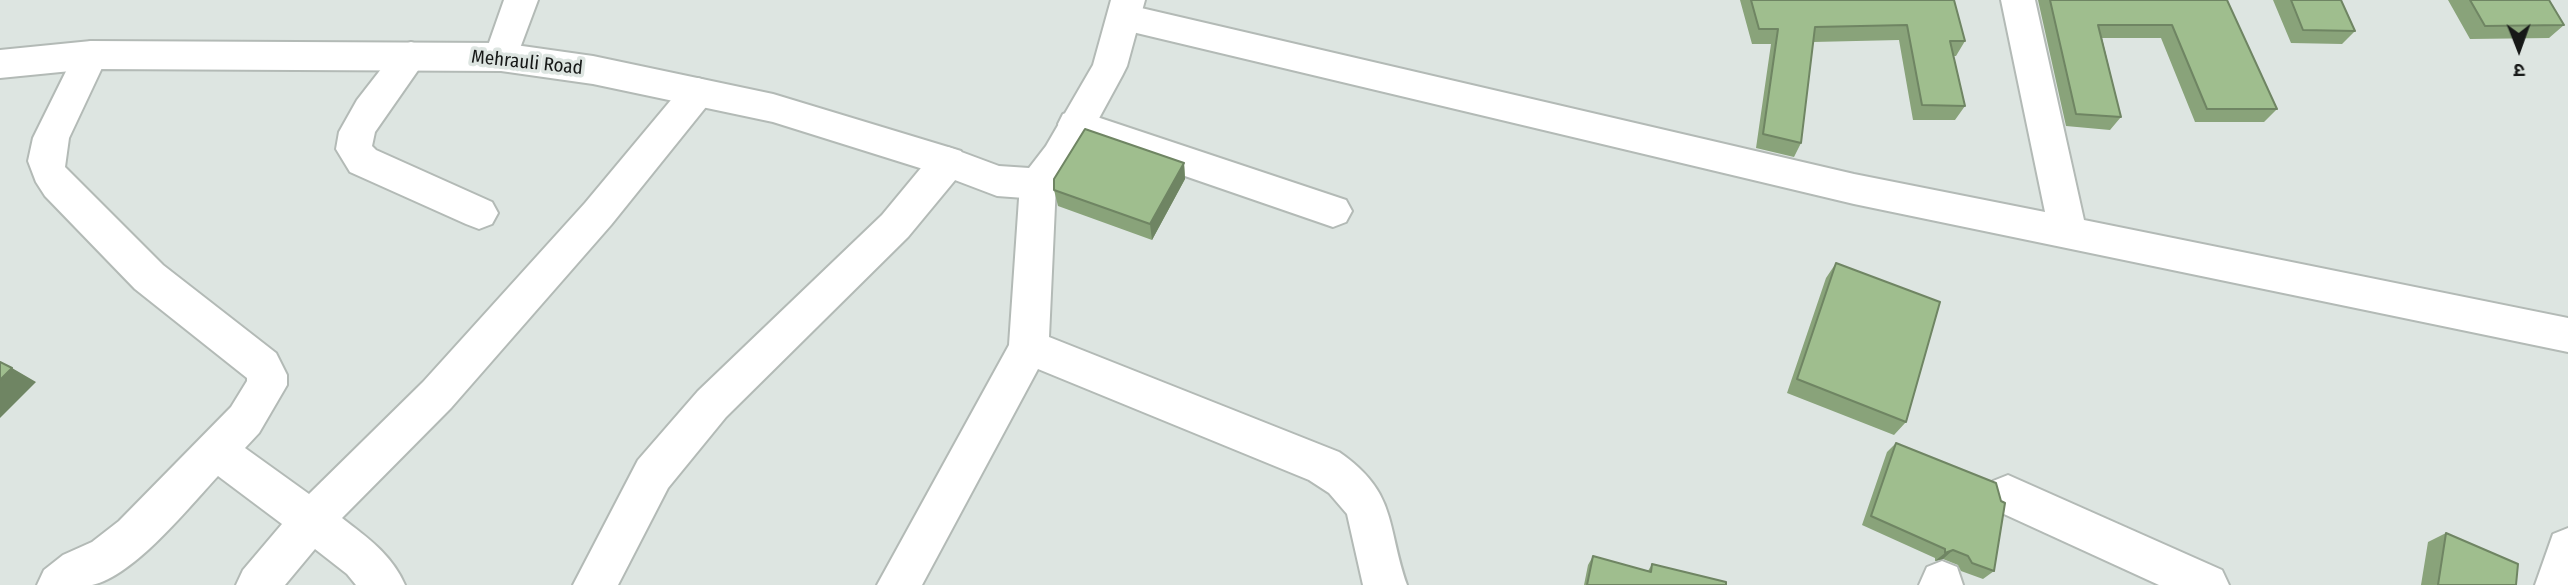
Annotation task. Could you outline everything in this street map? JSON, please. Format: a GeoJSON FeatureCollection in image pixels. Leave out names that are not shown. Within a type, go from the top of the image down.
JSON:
{"type":"FeatureCollection","features":[{"type":"Feature","properties":{"kind":"street"},"geometry":{"type":"LineString","coordinates":[[501,57],[521,0]]}},
{"type":"Feature","properties":{"kind":"street"},"geometry":{"type":"LineString","coordinates":[[2018,0],[2068,233]]}},
{"type":"Feature","properties":{"kind":"street"},"geometry":{"type":"LineString","coordinates":[[899,585],[1028,347],[1038,184],[1059,157],[1110,66],[1126,8],[1843,186],[2568,335]]}},
{"type":"Feature","properties":{"kind":"street"},"geometry":{"type":"LineString","coordinates":[[59,585],[78,570],[120,547],[245,420],[265,392],[267,375],[262,366],[149,277],[67,194],[48,171],[46,160],[51,141],[91,55]]}},
{"type":"Feature","properties":{"kind":"street","name":"Mehrauli Road"},"geometry":{"type":"LineString","coordinates":[[0,64],[91,55],[501,57],[593,70],[773,108],[948,162],[997,181],[1038,184]]}},
{"type":"Feature","properties":{"kind":"street"},"geometry":{"type":"LineString","coordinates":[[411,56],[359,127],[353,142],[356,153],[363,160],[479,213]]}},
{"type":"Feature","properties":{"kind":"street"},"geometry":{"type":"LineString","coordinates":[[258,585],[311,521],[437,396],[598,214],[698,92]]}},
{"type":"Feature","properties":{"kind":"street"},"geometry":{"type":"LineString","coordinates":[[1076,124],[1333,211]]}},
{"type":"Feature","properties":{"kind":"street"},"geometry":{"type":"LineString","coordinates":[[595,585],[653,474],[712,404],[895,226],[948,162]]}},
{"type":"Feature","properties":{"kind":"street"},"geometry":{"type":"LineString","coordinates":[[1028,347],[1324,466],[1345,478],[1365,503],[1385,585]]}},
{"type":"Feature","properties":{"kind":"street"},"geometry":{"type":"LineString","coordinates":[[215,451],[362,559],[383,585]]}},
{"type":"Feature","properties":{"kind":"street"},"geometry":{"type":"LineString","coordinates":[[2008,495],[2207,585]]}},
{"type":"Feature","properties":{"kind":"street"},"geometry":{"type":"LineString","coordinates":[[2557,585],[2568,548]]}},
{"type":"Feature","properties":{"kind":"building"},"geometry":{"type":"Polygon","coordinates":[[[1751,0],[1954,0],[1965,41],[1950,41],[1965,106],[1922,105],[1907,25],[1815,27],[1801,143],[1763,134],[1778,29],[1759,29],[1751,0]]]}},
{"type":"Feature","properties":{"kind":"building"},"geometry":{"type":"Polygon","coordinates":[[[2050,0],[2227,0],[2277,109],[2207,109],[2172,25],[2098,25],[2121,117],[2076,114],[2050,0]]]}},
{"type":"Feature","properties":{"kind":"building"},"geometry":{"type":"Polygon","coordinates":[[[2291,0],[2341,0],[2355,31],[2303,30],[2291,0]]]}},
{"type":"Feature","properties":{"kind":"building"},"geometry":{"type":"Polygon","coordinates":[[[2470,0],[2549,0],[2564,25],[2485,26],[2470,0]]]}},
{"type":"Feature","properties":{"kind":"building"},"geometry":{"type":"Polygon","coordinates":[[[1085,129],[1184,163],[1150,224],[1054,190],[1054,179],[1085,129]]]}},
{"type":"Feature","properties":{"kind":"building"},"geometry":{"type":"Polygon","coordinates":[[[1836,263],[1940,302],[1906,422],[1797,379],[1836,263]]]}},
{"type":"Feature","properties":{"kind":"building"},"geometry":{"type":"Polygon","coordinates":[[[0,362],[12,368],[0,380],[0,362]]]}},
{"type":"Feature","properties":{"kind":"building"},"geometry":{"type":"Polygon","coordinates":[[[1896,443],[1996,483],[2001,501],[2005,503],[1994,571],[1972,563],[1968,556],[1953,550],[1945,553],[1945,549],[1871,516],[1896,443]]]}},
{"type":"Feature","properties":{"kind":"building"},"geometry":{"type":"Polygon","coordinates":[[[2446,533],[2518,564],[2516,585],[2438,585],[2446,533]]]}},
{"type":"Feature","properties":{"kind":"building"},"geometry":{"type":"Polygon","coordinates":[[[1593,556],[1651,572],[1652,564],[1726,582],[1726,585],[1587,585],[1593,556]]]}}]}
